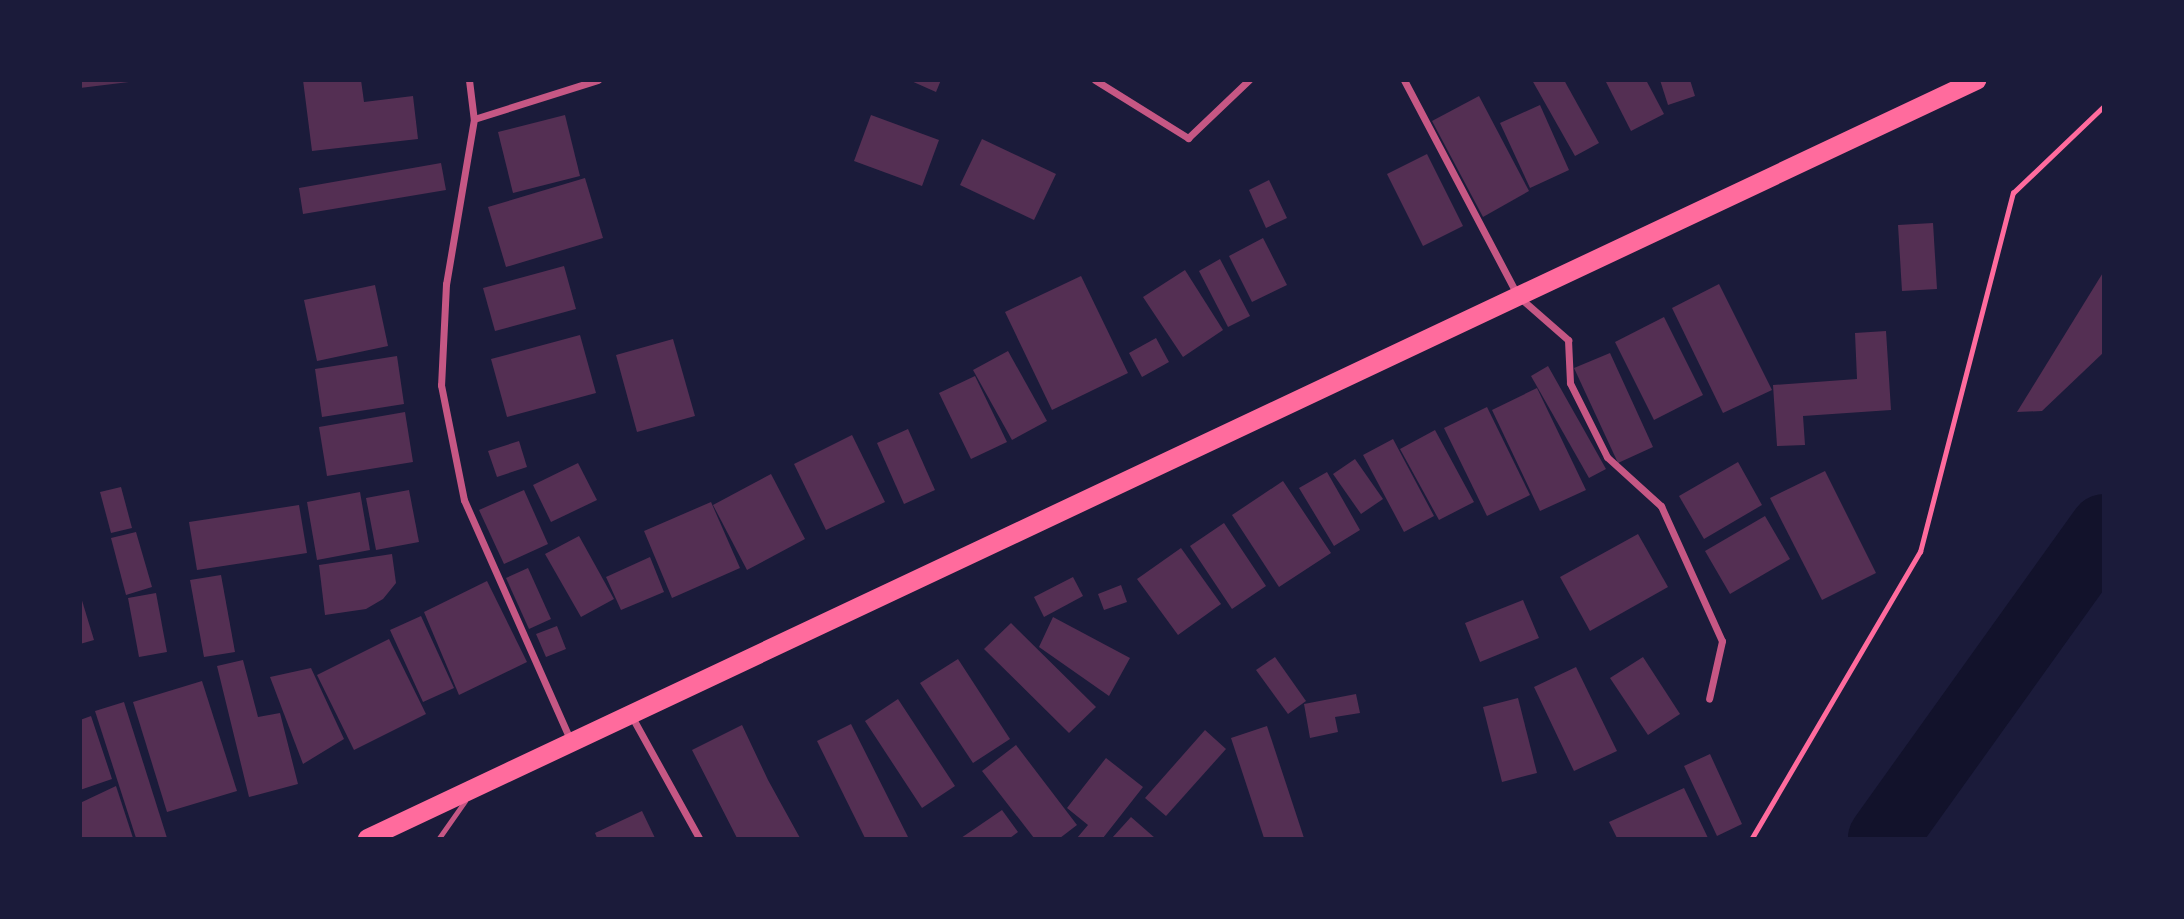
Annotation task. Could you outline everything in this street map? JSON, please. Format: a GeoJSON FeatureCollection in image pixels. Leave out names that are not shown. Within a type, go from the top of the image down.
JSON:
{"type":"FeatureCollection","features":[{"type":"Feature","properties":{"kind":"highway"},"geometry":{"type":"LineString","coordinates":[[367,838],[570,739],[1976,80]]}},
{"type":"Feature","properties":{"kind":"street"},"geometry":{"type":"LineString","coordinates":[[469,80],[474,118],[446,284],[441,385],[464,500],[570,739]]}},
{"type":"Feature","properties":{"kind":"street"},"geometry":{"type":"LineString","coordinates":[[474,118],[598,80]]}},
{"type":"Feature","properties":{"kind":"street"},"geometry":{"type":"LineString","coordinates":[[1095,80],[1188,138],[1249,80]]}},
{"type":"Feature","properties":{"kind":"street"},"geometry":{"type":"LineString","coordinates":[[1404,80],[1518,296],[1568,340],[1570,383],[1607,457],[1661,506],[1722,641],[1709,699]]}},
{"type":"Feature","properties":{"kind":"street"},"geometry":{"type":"LineString","coordinates":[[630,713],[699,838]]}},
{"type":"Feature","properties":{"kind":"lane"},"geometry":{"type":"LineString","coordinates":[[439,838],[451,814],[483,783]]}},
{"type":"Feature","properties":{"kind":"path"},"geometry":{"type":"LineString","coordinates":[[1752,838],[1920,552],[2013,193],[2104,106]]}},
{"type":"Feature","properties":{"kind":"building"},"geometry":{"type":"Polygon","coordinates":[[[80,80],[129,80],[129,82],[80,88],[80,80]]]}},
{"type":"Feature","properties":{"kind":"building"},"geometry":{"type":"Polygon","coordinates":[[[303,80],[361,80],[364,102],[413,96],[418,139],[312,151],[303,80]]]}},
{"type":"Feature","properties":{"kind":"building"},"geometry":{"type":"Polygon","coordinates":[[[909,80],[941,80],[936,92],[909,80]]]}},
{"type":"Feature","properties":{"kind":"building"},"geometry":{"type":"Polygon","coordinates":[[[1532,80],[1564,80],[1599,143],[1575,156],[1532,80]]]}},
{"type":"Feature","properties":{"kind":"building"},"geometry":{"type":"Polygon","coordinates":[[[1605,80],[1646,80],[1664,114],[1631,131],[1605,80]]]}},
{"type":"Feature","properties":{"kind":"building"},"geometry":{"type":"Polygon","coordinates":[[[1660,80],[1690,80],[1695,96],[1668,105],[1660,80]]]}},
{"type":"Feature","properties":{"kind":"building"},"geometry":{"type":"Polygon","coordinates":[[[1479,96],[1529,191],[1483,217],[1432,121],[1479,96]]]}},
{"type":"Feature","properties":{"kind":"building"},"geometry":{"type":"Polygon","coordinates":[[[1540,105],[1569,170],[1530,188],[1500,123],[1540,105]]]}},
{"type":"Feature","properties":{"kind":"building"},"geometry":{"type":"Polygon","coordinates":[[[565,115],[580,176],[513,193],[498,132],[565,115]]]}},
{"type":"Feature","properties":{"kind":"building"},"geometry":{"type":"Polygon","coordinates":[[[871,115],[939,140],[922,186],[854,161],[871,115]]]}},
{"type":"Feature","properties":{"kind":"building"},"geometry":{"type":"Polygon","coordinates":[[[982,139],[1056,174],[1034,220],[960,185],[982,139]]]}},
{"type":"Feature","properties":{"kind":"building"},"geometry":{"type":"Polygon","coordinates":[[[1427,154],[1463,226],[1423,246],[1387,174],[1427,154]]]}},
{"type":"Feature","properties":{"kind":"building"},"geometry":{"type":"Polygon","coordinates":[[[441,163],[446,190],[303,214],[299,188],[441,163]]]}},
{"type":"Feature","properties":{"kind":"building"},"geometry":{"type":"Polygon","coordinates":[[[585,178],[603,238],[506,267],[488,207],[585,178]]]}},
{"type":"Feature","properties":{"kind":"building"},"geometry":{"type":"Polygon","coordinates":[[[1269,180],[1287,218],[1266,228],[1249,190],[1269,180]]]}},
{"type":"Feature","properties":{"kind":"building"},"geometry":{"type":"Polygon","coordinates":[[[1933,223],[1937,289],[1902,291],[1898,225],[1933,223]]]}},
{"type":"Feature","properties":{"kind":"building"},"geometry":{"type":"Polygon","coordinates":[[[1263,238],[1287,285],[1252,302],[1229,256],[1263,238]]]}},
{"type":"Feature","properties":{"kind":"building"},"geometry":{"type":"Polygon","coordinates":[[[1220,259],[1250,316],[1228,327],[1199,271],[1220,259]]]}},
{"type":"Feature","properties":{"kind":"building"},"geometry":{"type":"Polygon","coordinates":[[[564,266],[576,309],[495,331],[483,288],[564,266]]]}},
{"type":"Feature","properties":{"kind":"building"},"geometry":{"type":"Polygon","coordinates":[[[1185,270],[1223,330],[1183,357],[1143,297],[1185,270]]]}},
{"type":"Feature","properties":{"kind":"building"},"geometry":{"type":"Polygon","coordinates":[[[2104,271],[2104,352],[2042,411],[2017,412],[2104,271]]]}},
{"type":"Feature","properties":{"kind":"building"},"geometry":{"type":"Polygon","coordinates":[[[1081,276],[1128,373],[1052,410],[1005,312],[1081,276]]]}},
{"type":"Feature","properties":{"kind":"building"},"geometry":{"type":"Polygon","coordinates":[[[1719,284],[1772,390],[1723,413],[1672,308],[1719,284]]]}},
{"type":"Feature","properties":{"kind":"building"},"geometry":{"type":"Polygon","coordinates":[[[375,285],[388,346],[317,361],[304,300],[375,285]]]}},
{"type":"Feature","properties":{"kind":"building"},"geometry":{"type":"Polygon","coordinates":[[[1664,317],[1703,395],[1654,420],[1615,342],[1664,317]]]}},
{"type":"Feature","properties":{"kind":"building"},"geometry":{"type":"Polygon","coordinates":[[[1886,331],[1891,410],[1803,416],[1805,445],[1777,446],[1773,385],[1857,379],[1855,333],[1886,331]]]}},
{"type":"Feature","properties":{"kind":"building"},"geometry":{"type":"Polygon","coordinates":[[[580,335],[596,393],[507,417],[491,359],[580,335]]]}},
{"type":"Feature","properties":{"kind":"building"},"geometry":{"type":"Polygon","coordinates":[[[1156,338],[1169,362],[1142,377],[1129,353],[1156,338]]]}},
{"type":"Feature","properties":{"kind":"building"},"geometry":{"type":"Polygon","coordinates":[[[673,339],[695,416],[637,432],[616,355],[673,339]]]}},
{"type":"Feature","properties":{"kind":"building"},"geometry":{"type":"Polygon","coordinates":[[[1008,351],[1047,421],[1012,440],[973,370],[1008,351]]]}},
{"type":"Feature","properties":{"kind":"building"},"geometry":{"type":"Polygon","coordinates":[[[1610,353],[1653,447],[1618,463],[1574,368],[1610,353]]]}},
{"type":"Feature","properties":{"kind":"building"},"geometry":{"type":"Polygon","coordinates":[[[397,356],[404,404],[322,417],[315,369],[397,356]]]}},
{"type":"Feature","properties":{"kind":"building"},"geometry":{"type":"Polygon","coordinates":[[[1548,366],[1606,469],[1589,478],[1531,376],[1548,366]]]}},
{"type":"Feature","properties":{"kind":"building"},"geometry":{"type":"Polygon","coordinates":[[[975,376],[1007,442],[971,459],[939,393],[975,376]]]}},
{"type":"Feature","properties":{"kind":"building"},"geometry":{"type":"Polygon","coordinates":[[[1537,388],[1586,490],[1540,511],[1492,410],[1537,388]]]}},
{"type":"Feature","properties":{"kind":"building"},"geometry":{"type":"Polygon","coordinates":[[[1487,407],[1530,495],[1487,516],[1444,428],[1487,407]]]}},
{"type":"Feature","properties":{"kind":"building"},"geometry":{"type":"Polygon","coordinates":[[[405,412],[413,462],[327,476],[319,427],[405,412]]]}},
{"type":"Feature","properties":{"kind":"building"},"geometry":{"type":"Polygon","coordinates":[[[908,429],[935,490],[904,504],[877,443],[908,429]]]}},
{"type":"Feature","properties":{"kind":"building"},"geometry":{"type":"Polygon","coordinates":[[[1435,430],[1474,502],[1439,520],[1400,449],[1435,430]]]}},
{"type":"Feature","properties":{"kind":"building"},"geometry":{"type":"Polygon","coordinates":[[[852,435],[885,502],[826,530],[794,464],[852,435]]]}},
{"type":"Feature","properties":{"kind":"building"},"geometry":{"type":"Polygon","coordinates":[[[1393,439],[1434,516],[1404,532],[1363,455],[1393,439]]]}},
{"type":"Feature","properties":{"kind":"building"},"geometry":{"type":"Polygon","coordinates":[[[519,441],[527,467],[497,477],[488,451],[519,441]]]}},
{"type":"Feature","properties":{"kind":"building"},"geometry":{"type":"Polygon","coordinates":[[[1355,459],[1383,499],[1361,514],[1333,474],[1355,459]]]}},
{"type":"Feature","properties":{"kind":"building"},"geometry":{"type":"Polygon","coordinates":[[[1738,462],[1762,505],[1704,539],[1679,496],[1738,462]]]}},
{"type":"Feature","properties":{"kind":"building"},"geometry":{"type":"Polygon","coordinates":[[[578,463],[597,500],[551,522],[533,485],[578,463]]]}},
{"type":"Feature","properties":{"kind":"building"},"geometry":{"type":"Polygon","coordinates":[[[1825,471],[1876,573],[1822,600],[1770,498],[1825,471]]]}},
{"type":"Feature","properties":{"kind":"building"},"geometry":{"type":"Polygon","coordinates":[[[1327,472],[1360,530],[1334,546],[1299,488],[1327,472]]]}},
{"type":"Feature","properties":{"kind":"building"},"geometry":{"type":"Polygon","coordinates":[[[771,474],[805,539],[747,570],[713,505],[771,474]]]}},
{"type":"Feature","properties":{"kind":"building"},"geometry":{"type":"Polygon","coordinates":[[[1283,481],[1331,553],[1279,587],[1232,515],[1283,481]]]}},
{"type":"Feature","properties":{"kind":"building"},"geometry":{"type":"Polygon","coordinates":[[[121,487],[132,528],[111,533],[100,492],[121,487]]]}},
{"type":"Feature","properties":{"kind":"building"},"geometry":{"type":"Polygon","coordinates":[[[409,490],[419,542],[376,550],[366,498],[409,490]]]}},
{"type":"Feature","properties":{"kind":"building"},"geometry":{"type":"Polygon","coordinates":[[[524,490],[548,544],[504,564],[479,510],[524,490]]]}},
{"type":"Feature","properties":{"kind":"building"},"geometry":{"type":"Polygon","coordinates":[[[360,492],[370,550],[317,560],[307,502],[360,492]]]}},
{"type":"Feature","properties":{"kind":"building"},"geometry":{"type":"Polygon","coordinates":[[[711,502],[740,568],[672,598],[644,531],[711,502]]]}},
{"type":"Feature","properties":{"kind":"building"},"geometry":{"type":"Polygon","coordinates":[[[299,505],[307,553],[197,570],[189,522],[299,505]]]}},
{"type":"Feature","properties":{"kind":"building"},"geometry":{"type":"Polygon","coordinates":[[[1765,516],[1790,559],[1730,594],[1705,551],[1765,516]]]}},
{"type":"Feature","properties":{"kind":"building"},"geometry":{"type":"Polygon","coordinates":[[[1224,523],[1266,586],[1232,609],[1190,546],[1224,523]]]}},
{"type":"Feature","properties":{"kind":"building"},"geometry":{"type":"Polygon","coordinates":[[[136,532],[152,587],[126,595],[111,538],[136,532]]]}},
{"type":"Feature","properties":{"kind":"building"},"geometry":{"type":"Polygon","coordinates":[[[1638,534],[1668,587],[1590,631],[1560,577],[1638,534]]]}},
{"type":"Feature","properties":{"kind":"building"},"geometry":{"type":"Polygon","coordinates":[[[579,536],[614,599],[581,617],[545,554],[579,536]]]}},
{"type":"Feature","properties":{"kind":"building"},"geometry":{"type":"Polygon","coordinates":[[[1181,548],[1221,604],[1178,635],[1137,579],[1181,548]]]}},
{"type":"Feature","properties":{"kind":"building"},"geometry":{"type":"Polygon","coordinates":[[[392,554],[396,583],[383,599],[366,609],[325,615],[319,565],[392,554]]]}},
{"type":"Feature","properties":{"kind":"building"},"geometry":{"type":"Polygon","coordinates":[[[650,557],[664,592],[621,610],[606,577],[650,557]]]}},
{"type":"Feature","properties":{"kind":"building"},"geometry":{"type":"Polygon","coordinates":[[[528,568],[551,619],[529,629],[506,578],[528,568]]]}},
{"type":"Feature","properties":{"kind":"building"},"geometry":{"type":"Polygon","coordinates":[[[221,575],[235,652],[204,657],[190,580],[221,575]]]}},
{"type":"Feature","properties":{"kind":"building"},"geometry":{"type":"Polygon","coordinates":[[[1073,577],[1083,596],[1044,617],[1034,597],[1073,577]]]}},
{"type":"Feature","properties":{"kind":"building"},"geometry":{"type":"Polygon","coordinates":[[[487,581],[527,662],[459,695],[424,612],[487,581]]]}},
{"type":"Feature","properties":{"kind":"building"},"geometry":{"type":"Polygon","coordinates":[[[1121,585],[1127,602],[1104,610],[1098,594],[1121,585]]]}},
{"type":"Feature","properties":{"kind":"building"},"geometry":{"type":"Polygon","coordinates":[[[156,593],[167,652],[139,657],[128,598],[156,593]]]}},
{"type":"Feature","properties":{"kind":"building"},"geometry":{"type":"Polygon","coordinates":[[[80,594],[94,640],[80,644],[80,594]]]}},
{"type":"Feature","properties":{"kind":"building"},"geometry":{"type":"Polygon","coordinates":[[[1523,600],[1539,638],[1480,662],[1465,623],[1523,600]]]}},
{"type":"Feature","properties":{"kind":"building"},"geometry":{"type":"Polygon","coordinates":[[[421,616],[454,688],[423,702],[390,630],[421,616]]]}},
{"type":"Feature","properties":{"kind":"building"},"geometry":{"type":"Polygon","coordinates":[[[1053,617],[1130,658],[1109,696],[1039,647],[1053,617]]]}},
{"type":"Feature","properties":{"kind":"building"},"geometry":{"type":"Polygon","coordinates":[[[1011,623],[1096,707],[1069,733],[984,649],[1011,623]]]}},
{"type":"Feature","properties":{"kind":"building"},"geometry":{"type":"Polygon","coordinates":[[[557,626],[566,649],[546,657],[536,634],[557,626]]]}},
{"type":"Feature","properties":{"kind":"building"},"geometry":{"type":"Polygon","coordinates":[[[389,639],[426,714],[354,750],[317,675],[389,639]]]}},
{"type":"Feature","properties":{"kind":"building"},"geometry":{"type":"Polygon","coordinates":[[[1275,657],[1306,701],[1288,714],[1256,670],[1275,657]]]}},
{"type":"Feature","properties":{"kind":"building"},"geometry":{"type":"Polygon","coordinates":[[[1643,657],[1680,714],[1648,735],[1610,678],[1643,657]]]}},
{"type":"Feature","properties":{"kind":"building"},"geometry":{"type":"Polygon","coordinates":[[[958,659],[1010,739],[973,763],[920,683],[958,659]]]}},
{"type":"Feature","properties":{"kind":"building"},"geometry":{"type":"Polygon","coordinates":[[[243,660],[258,717],[280,713],[298,784],[249,797],[217,666],[243,660]]]}},
{"type":"Feature","properties":{"kind":"building"},"geometry":{"type":"Polygon","coordinates":[[[1576,667],[1617,751],[1574,771],[1534,687],[1576,667]]]}},
{"type":"Feature","properties":{"kind":"building"},"geometry":{"type":"Polygon","coordinates":[[[311,668],[344,739],[303,764],[270,677],[311,668]]]}},
{"type":"Feature","properties":{"kind":"building"},"geometry":{"type":"Polygon","coordinates":[[[202,681],[237,791],[167,812],[133,702],[202,681]]]}},
{"type":"Feature","properties":{"kind":"building"},"geometry":{"type":"Polygon","coordinates":[[[1356,694],[1360,713],[1335,717],[1338,732],[1310,738],[1304,704],[1356,694]]]}},
{"type":"Feature","properties":{"kind":"building"},"geometry":{"type":"Polygon","coordinates":[[[1518,698],[1537,773],[1502,782],[1483,707],[1518,698]]]}},
{"type":"Feature","properties":{"kind":"building"},"geometry":{"type":"Polygon","coordinates":[[[898,699],[955,786],[922,808],[865,721],[898,699]]]}},
{"type":"Feature","properties":{"kind":"building"},"geometry":{"type":"Polygon","coordinates":[[[124,702],[167,838],[136,838],[95,711],[124,702]]]}},
{"type":"Feature","properties":{"kind":"building"},"geometry":{"type":"Polygon","coordinates":[[[91,716],[112,779],[80,790],[80,720],[91,716]]]}},
{"type":"Feature","properties":{"kind":"building"},"geometry":{"type":"Polygon","coordinates":[[[851,724],[908,837],[865,838],[817,741],[851,724]]]}},
{"type":"Feature","properties":{"kind":"building"},"geometry":{"type":"Polygon","coordinates":[[[742,725],[800,838],[737,838],[692,750],[742,725]]]}},
{"type":"Feature","properties":{"kind":"building"},"geometry":{"type":"Polygon","coordinates":[[[1267,726],[1304,838],[1264,838],[1231,738],[1267,726]]]}},
{"type":"Feature","properties":{"kind":"building"},"geometry":{"type":"Polygon","coordinates":[[[1205,730],[1226,749],[1166,816],[1145,798],[1205,730]]]}},
{"type":"Feature","properties":{"kind":"building"},"geometry":{"type":"Polygon","coordinates":[[[1016,745],[1077,825],[1060,838],[1034,838],[982,771],[1016,745]]]}},
{"type":"Feature","properties":{"kind":"building"},"geometry":{"type":"Polygon","coordinates":[[[1710,754],[1742,824],[1717,836],[1684,766],[1710,754]]]}},
{"type":"Feature","properties":{"kind":"building"},"geometry":{"type":"Polygon","coordinates":[[[1106,758],[1143,787],[1103,838],[1077,838],[1088,825],[1067,808],[1106,758]]]}},
{"type":"Feature","properties":{"kind":"building"},"geometry":{"type":"Polygon","coordinates":[[[116,786],[133,838],[80,838],[80,803],[116,786]]]}},
{"type":"Feature","properties":{"kind":"building"},"geometry":{"type":"Polygon","coordinates":[[[1684,788],[1708,838],[1617,838],[1609,822],[1684,788]]]}},
{"type":"Feature","properties":{"kind":"building"},"geometry":{"type":"Polygon","coordinates":[[[1002,810],[1018,832],[1010,838],[961,838],[1002,810]]]}},
{"type":"Feature","properties":{"kind":"building"},"geometry":{"type":"Polygon","coordinates":[[[642,811],[655,838],[597,838],[595,833],[642,811]]]}},
{"type":"Feature","properties":{"kind":"building"},"geometry":{"type":"Polygon","coordinates":[[[1131,817],[1155,838],[1112,838],[1131,817]]]}},
{"type":"Feature","properties":{"kind":"waterway"},"geometry":{"type":"LineString","coordinates":[[1883,838],[2104,529]]}}]}
